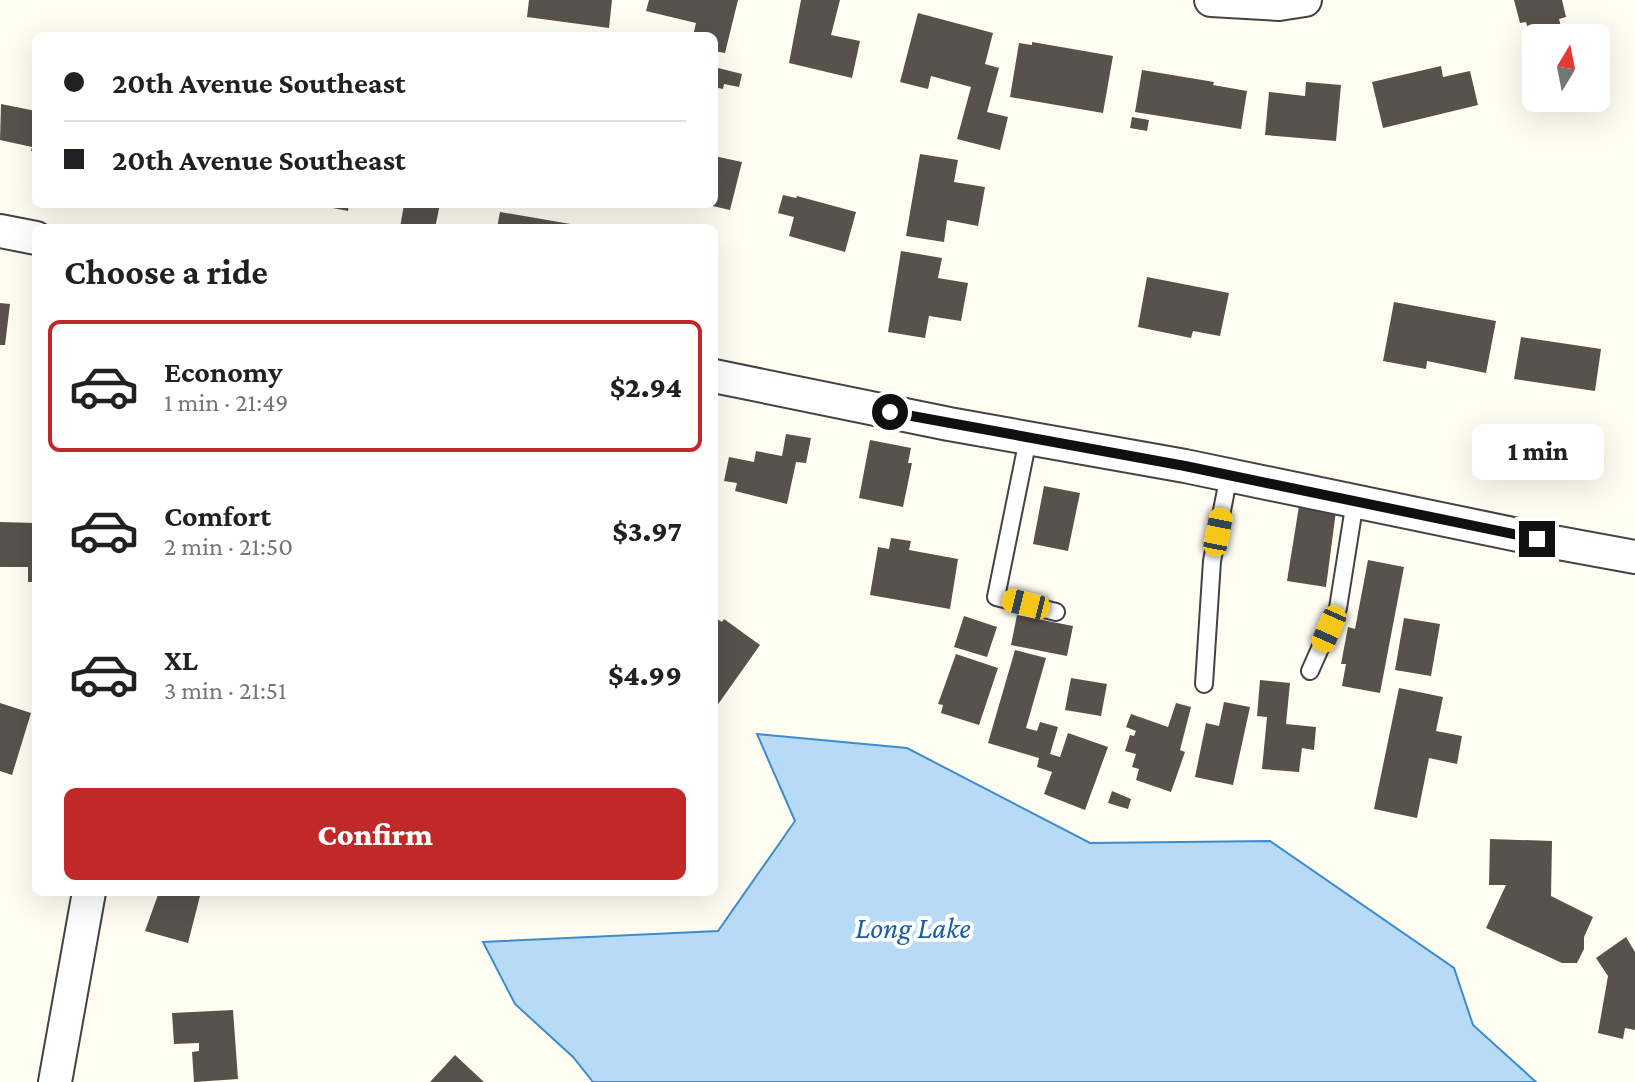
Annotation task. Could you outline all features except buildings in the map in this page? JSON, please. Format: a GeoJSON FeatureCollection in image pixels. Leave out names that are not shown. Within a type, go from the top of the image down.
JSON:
{"type":"FeatureCollection","features":[{"type":"Feature","properties":{"kind":"street"},"geometry":{"type":"LineString","coordinates":[[1211,0],[1279,4],[1305,0]]}},
{"type":"Feature","properties":{"kind":"street"},"geometry":{"type":"LineString","coordinates":[[0,231],[32,237]]}},
{"type":"Feature","properties":{"kind":"street"},"geometry":{"type":"LineString","coordinates":[[718,377],[1635,557]]}},
{"type":"Feature","properties":{"kind":"street"},"geometry":{"type":"LineString","coordinates":[[55,1082],[88,896]]}},
{"type":"Feature","properties":{"kind":"lane"},"geometry":{"type":"LineString","coordinates":[[1028,439],[996,597],[1056,612]]}},
{"type":"Feature","properties":{"kind":"lane"},"geometry":{"type":"LineString","coordinates":[[1204,684],[1212,561],[1229,475]]}},
{"type":"Feature","properties":{"kind":"lane"},"geometry":{"type":"LineString","coordinates":[[1310,671],[1338,608],[1355,501]]}},
{"type":"Feature","properties":{"kind":"water","name":"Long Lake"},"geometry":{"type":"Polygon","coordinates":[[[757,734],[907,748],[1090,843],[1270,841],[1454,968],[1473,1025],[1536,1082],[593,1082],[573,1057],[515,1004],[483,942],[718,931],[795,821],[757,734]]]}},
{"type":"Feature","properties":{"kind":"route"},"geometry":{"type":"LineString","coordinates":[[890,412],[1185,466],[1537,539]]}}]}
